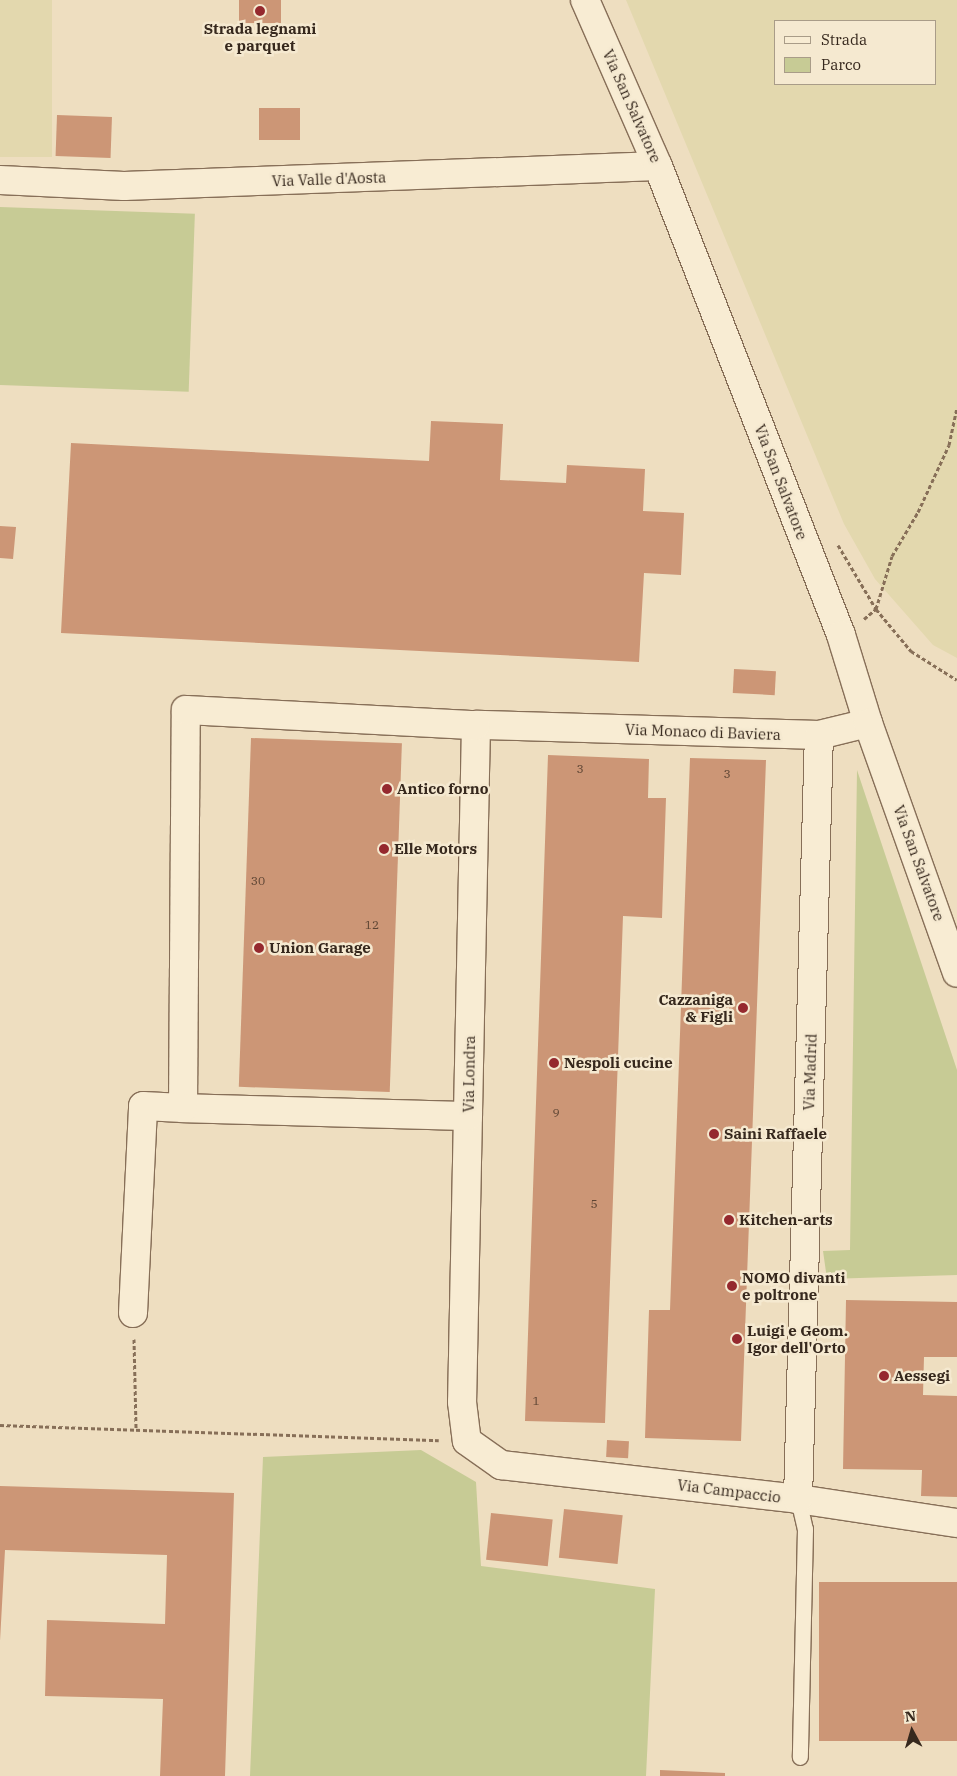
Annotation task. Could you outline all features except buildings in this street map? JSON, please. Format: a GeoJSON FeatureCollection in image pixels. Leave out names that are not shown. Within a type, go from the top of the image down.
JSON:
{"type":"FeatureCollection","features":[{"type":"Feature","properties":{"kind":"street","name":"Via San Salvatore"},"geometry":{"type":"LineString","coordinates":[[585,0],[658,166],[841,635],[868,723],[957,973]]}},
{"type":"Feature","properties":{"kind":"street","name":"Via Valle d'Aosta"},"geometry":{"type":"LineString","coordinates":[[0,180],[124,186],[658,166]]}},
{"type":"Feature","properties":{"kind":"street"},"geometry":{"type":"LineString","coordinates":[[183,1108],[186,710],[476,726]]}},
{"type":"Feature","properties":{"kind":"street","name":"Via Monaco di Baviera"},"geometry":{"type":"LineString","coordinates":[[476,726],[819,735],[868,723]]}},
{"type":"Feature","properties":{"kind":"street","name":"Via Londra"},"geometry":{"type":"LineString","coordinates":[[467,1440],[462,1402],[476,726]]}},
{"type":"Feature","properties":{"kind":"street","name":"Via Madrid"},"geometry":{"type":"LineString","coordinates":[[798,1499],[819,735]]}},
{"type":"Feature","properties":{"kind":"street"},"geometry":{"type":"LineString","coordinates":[[133,1313],[144,1106],[468,1116]]}},
{"type":"Feature","properties":{"kind":"street","name":"Via Campaccio"},"geometry":{"type":"LineString","coordinates":[[467,1440],[501,1465],[798,1499],[957,1523]]}},
{"type":"Feature","properties":{"kind":"lane"},"geometry":{"type":"LineString","coordinates":[[798,1499],[805,1529],[800,1757]]}},
{"type":"Feature","properties":{"kind":"path"},"geometry":{"type":"LineString","coordinates":[[957,408],[949,445],[918,512],[892,556],[876,609],[911,651],[957,680]]}},
{"type":"Feature","properties":{"kind":"path"},"geometry":{"type":"LineString","coordinates":[[133,1313],[136,1428]]}},
{"type":"Feature","properties":{"kind":"path"},"geometry":{"type":"LineString","coordinates":[[0,1425],[467,1440]]}},
{"type":"Feature","properties":{"kind":"shaded area"},"geometry":{"type":"Polygon","coordinates":[[[0,0],[52,0],[52,157],[0,157],[0,0]]]}},
{"type":"Feature","properties":{"kind":"shaded area"},"geometry":{"type":"Polygon","coordinates":[[[626,0],[957,0],[957,658],[933,645],[875,579],[844,524],[626,0]]]}},
{"type":"Feature","properties":{"kind":"green space"},"geometry":{"type":"Polygon","coordinates":[[[0,207],[195,214],[189,392],[0,385],[0,207]]]}},
{"type":"Feature","properties":{"kind":"green space"},"geometry":{"type":"Polygon","coordinates":[[[857,770],[957,1070],[957,1275],[827,1279],[823,1251],[850,1250],[857,770]]]}},
{"type":"Feature","properties":{"kind":"green space"},"geometry":{"type":"Polygon","coordinates":[[[421,1450],[476,1482],[481,1566],[655,1589],[646,1776],[250,1776],[263,1457],[421,1450]]]}},
{"type":"Feature","properties":{"kind":"place","name":"Strada legnami e parquet"},"geometry":{"type":"Point","coordinates":[260,11]}},
{"type":"Feature","properties":{"kind":"place","name":"Antico forno"},"geometry":{"type":"Point","coordinates":[387,789]}},
{"type":"Feature","properties":{"kind":"place","name":"Elle Motors"},"geometry":{"type":"Point","coordinates":[384,849]}},
{"type":"Feature","properties":{"kind":"place","name":"Union Garage"},"geometry":{"type":"Point","coordinates":[259,948]}},
{"type":"Feature","properties":{"kind":"place","name":"Cazzaniga & Figli"},"geometry":{"type":"Point","coordinates":[743,1008]}},
{"type":"Feature","properties":{"kind":"place","name":"Nespoli cucine"},"geometry":{"type":"Point","coordinates":[554,1063]}},
{"type":"Feature","properties":{"kind":"place","name":"Saini Raffaele"},"geometry":{"type":"Point","coordinates":[714,1134]}},
{"type":"Feature","properties":{"kind":"place","name":"Kitchen-arts"},"geometry":{"type":"Point","coordinates":[729,1220]}},
{"type":"Feature","properties":{"kind":"place","name":"NOMO divanti e poltrone"},"geometry":{"type":"Point","coordinates":[732,1286]}},
{"type":"Feature","properties":{"kind":"place","name":"Luigi e Geom. Igor dell'Orto"},"geometry":{"type":"Point","coordinates":[737,1339]}},
{"type":"Feature","properties":{"kind":"place","name":"Aessegi"},"geometry":{"type":"Point","coordinates":[884,1376]}}]}
